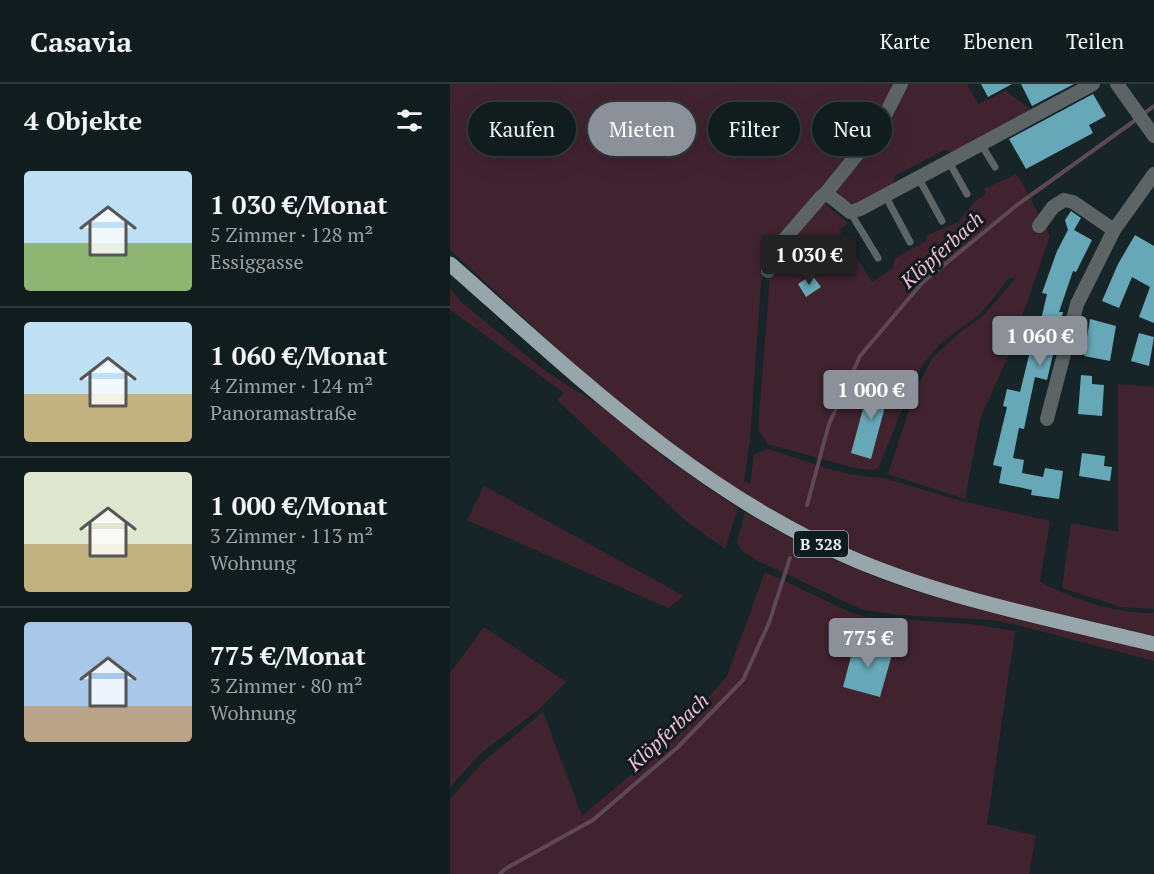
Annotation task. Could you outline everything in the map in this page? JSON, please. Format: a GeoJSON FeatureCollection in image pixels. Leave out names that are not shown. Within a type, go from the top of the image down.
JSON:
{"type":"FeatureCollection","features":[{"type":"Feature","properties":{"kind":"main road","name":"B 328"},"geometry":{"type":"LineString","coordinates":[[450,264],[657,442],[715,483],[772,518],[846,556],[903,578],[991,604],[1154,644]]}},
{"type":"Feature","properties":{"kind":"street"},"geometry":{"type":"LineString","coordinates":[[768,271],[776,249],[826,193],[879,127],[901,84]]}},
{"type":"Feature","properties":{"kind":"street"},"geometry":{"type":"LineString","coordinates":[[826,193],[850,212],[886,197],[1093,84]]}},
{"type":"Feature","properties":{"kind":"street"},"geometry":{"type":"LineString","coordinates":[[1117,84],[1154,136]]}},
{"type":"Feature","properties":{"kind":"street"},"geometry":{"type":"LineString","coordinates":[[1047,419],[1077,304],[1114,230],[1140,186],[1154,174]]}},
{"type":"Feature","properties":{"kind":"street"},"geometry":{"type":"LineString","coordinates":[[1040,226],[1053,207],[1064,200],[1073,202],[1114,230]]}},
{"type":"Feature","properties":{"kind":"lane"},"geometry":{"type":"LineString","coordinates":[[981,144],[995,167]]}},
{"type":"Feature","properties":{"kind":"lane"},"geometry":{"type":"LineString","coordinates":[[949,162],[967,194]]}},
{"type":"Feature","properties":{"kind":"lane"},"geometry":{"type":"LineString","coordinates":[[919,179],[942,221]]}},
{"type":"Feature","properties":{"kind":"lane"},"geometry":{"type":"LineString","coordinates":[[886,197],[910,242]]}},
{"type":"Feature","properties":{"kind":"lane"},"geometry":{"type":"LineString","coordinates":[[850,212],[878,258]]}},
{"type":"Feature","properties":{"kind":"shaded area"},"geometry":{"type":"Polygon","coordinates":[[[450,84],[896,84],[886,102],[812,102],[812,156],[849,156],[764,268],[750,440],[744,481],[750,484],[754,454],[768,449],[826,468],[854,475],[884,478],[965,502],[1050,521],[1040,582],[1095,604],[1125,611],[1154,613],[1154,636],[938,583],[869,558],[803,527],[718,478],[633,415],[450,250],[450,84]]]}},
{"type":"Feature","properties":{"kind":"shaded area"},"geometry":{"type":"Polygon","coordinates":[[[906,84],[967,84],[978,104],[1006,91],[1033,111],[954,153],[945,150],[896,175],[892,186],[859,203],[844,202],[837,185],[857,156],[892,156],[892,104],[906,84]]]}},
{"type":"Feature","properties":{"kind":"shaded area"},"geometry":{"type":"Polygon","coordinates":[[[1016,174],[1050,236],[1008,357],[981,416],[965,499],[888,474],[917,386],[933,357],[963,330],[983,316],[1015,279],[1010,277],[981,313],[941,343],[924,363],[914,380],[879,467],[874,470],[854,468],[768,444],[758,430],[770,276],[779,250],[824,203],[848,223],[839,230],[872,282],[893,268],[895,258],[927,241],[926,236],[958,222],[975,201],[986,194],[984,189],[1016,174]]]}},
{"type":"Feature","properties":{"kind":"shaded area"},"geometry":{"type":"Polygon","coordinates":[[[450,288],[460,301],[544,370],[599,405],[666,459],[738,508],[725,549],[686,521],[557,400],[564,393],[452,311],[450,309],[450,288]]]}},
{"type":"Feature","properties":{"kind":"shaded area"},"geometry":{"type":"Polygon","coordinates":[[[1118,384],[1154,387],[1154,609],[1121,607],[1062,588],[1071,523],[1118,532],[1118,384]]]}},
{"type":"Feature","properties":{"kind":"shaded area"},"geometry":{"type":"Polygon","coordinates":[[[484,486],[684,596],[668,608],[467,520],[484,486]]]}},
{"type":"Feature","properties":{"kind":"shaded area"},"geometry":{"type":"Polygon","coordinates":[[[745,512],[811,548],[880,579],[984,611],[1154,651],[1154,661],[992,620],[901,615],[863,610],[756,560],[742,551],[737,542],[745,512]]]}},
{"type":"Feature","properties":{"kind":"shaded area"},"geometry":{"type":"Polygon","coordinates":[[[765,572],[865,617],[971,624],[1015,631],[987,824],[1036,836],[1029,874],[450,874],[450,799],[483,762],[543,712],[582,816],[671,741],[727,676],[765,572]]]}},
{"type":"Feature","properties":{"kind":"shaded area"},"geometry":{"type":"Polygon","coordinates":[[[484,627],[566,682],[538,710],[481,753],[450,787],[450,673],[484,627]]]}},
{"type":"Feature","properties":{"kind":"building"},"geometry":{"type":"Polygon","coordinates":[[[981,84],[1012,84],[988,97],[981,84]]]}},
{"type":"Feature","properties":{"kind":"building"},"geometry":{"type":"Polygon","coordinates":[[[1021,84],[1074,84],[1032,106],[1021,84]]]}},
{"type":"Feature","properties":{"kind":"building"},"geometry":{"type":"Polygon","coordinates":[[[1093,94],[1106,116],[1089,125],[1093,133],[1026,169],[1009,139],[1093,94]]]}},
{"type":"Feature","properties":{"kind":"building"},"geometry":{"type":"Polygon","coordinates":[[[1071,211],[1081,218],[1074,230],[1092,240],[1076,272],[1073,271],[1059,312],[1063,312],[1047,380],[1035,377],[1024,429],[1019,428],[1013,458],[1024,460],[1022,473],[1043,477],[1045,468],[1063,471],[1059,499],[1031,495],[1032,490],[999,483],[1002,467],[993,465],[1007,407],[1003,406],[1007,389],[1020,392],[1030,351],[1016,347],[1019,333],[1037,337],[1047,294],[1042,293],[1057,251],[1068,230],[1065,220],[1071,211]]]}},
{"type":"Feature","properties":{"kind":"building"},"geometry":{"type":"Polygon","coordinates":[[[1135,235],[1154,246],[1154,323],[1139,317],[1150,287],[1132,277],[1119,308],[1102,301],[1118,264],[1135,235]]]}},
{"type":"Feature","properties":{"kind":"building"},"geometry":{"type":"Polygon","coordinates":[[[812,275],[821,287],[806,297],[798,284],[812,275]]]}},
{"type":"Feature","properties":{"kind":"building"},"geometry":{"type":"Polygon","coordinates":[[[1090,319],[1116,326],[1110,361],[1084,356],[1090,319]]]}},
{"type":"Feature","properties":{"kind":"building"},"geometry":{"type":"Polygon","coordinates":[[[1139,333],[1154,337],[1149,366],[1131,361],[1139,333]]]}},
{"type":"Feature","properties":{"kind":"building"},"geometry":{"type":"Polygon","coordinates":[[[1081,375],[1092,376],[1092,384],[1104,385],[1102,416],[1078,414],[1081,375]]]}},
{"type":"Feature","properties":{"kind":"building"},"geometry":{"type":"Polygon","coordinates":[[[870,383],[890,388],[871,459],[851,453],[870,383]]]}},
{"type":"Feature","properties":{"kind":"building"},"geometry":{"type":"Polygon","coordinates":[[[1082,453],[1105,456],[1104,466],[1112,467],[1110,481],[1079,476],[1082,453]]]}},
{"type":"Feature","properties":{"kind":"building"},"geometry":{"type":"Polygon","coordinates":[[[855,641],[893,651],[880,697],[843,687],[855,641]]]}},
{"type":"Feature","properties":{"kind":"waterway","name":"Klöpferbach"},"geometry":{"type":"LineString","coordinates":[[1143,114],[1154,106]]}},
{"type":"Feature","properties":{"kind":"waterway","name":"Klöpferbach"},"geometry":{"type":"LineString","coordinates":[[807,505],[829,424],[860,356],[922,283],[1017,205],[1137,119]]}},
{"type":"Feature","properties":{"kind":"waterway","name":"Klöpferbach"},"geometry":{"type":"LineString","coordinates":[[500,874],[505,869],[593,820],[677,748],[743,680],[769,623],[790,558]]}}]}
